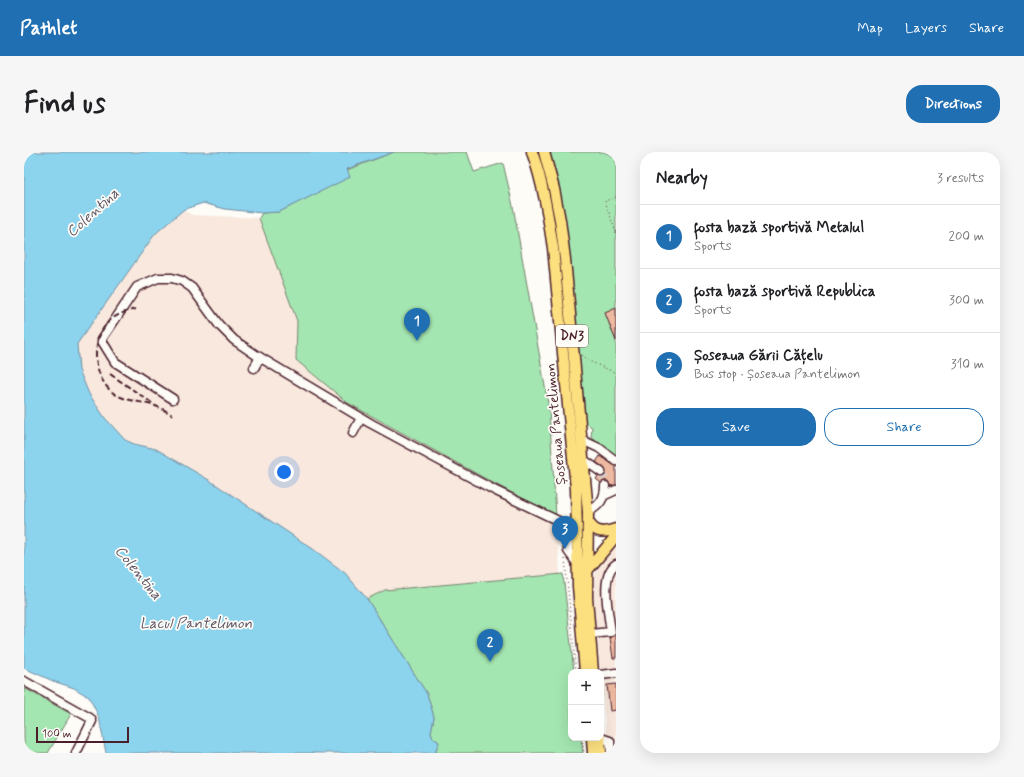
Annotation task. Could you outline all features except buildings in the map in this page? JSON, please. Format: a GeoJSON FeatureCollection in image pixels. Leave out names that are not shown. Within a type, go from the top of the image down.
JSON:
{"type":"FeatureCollection","features":[{"type":"Feature","properties":{"kind":"main road","name":"Șoseaua Pantelimon"},"geometry":{"type":"LineString","coordinates":[[532,152],[543,192],[553,248],[577,512],[578,586],[585,669]]}},
{"type":"Feature","properties":{"kind":"main road","name":"Șoseaua Pantelimon"},"geometry":{"type":"LineString","coordinates":[[544,152],[554,189],[560,220],[574,348],[588,516],[587,598],[593,669]]}},
{"type":"Feature","properties":{"kind":"main road"},"geometry":{"type":"LineString","coordinates":[[588,516],[593,529],[599,532],[616,529]]}},
{"type":"Feature","properties":{"kind":"main road"},"geometry":{"type":"LineString","coordinates":[[578,586],[587,571],[616,536]]}},
{"type":"Feature","properties":{"kind":"main road"},"geometry":{"type":"LineString","coordinates":[[577,563],[587,571]]}},
{"type":"Feature","properties":{"kind":"main road"},"geometry":{"type":"LineString","coordinates":[[592,741],[593,753]]}},
{"type":"Feature","properties":{"kind":"main road"},"geometry":{"type":"LineString","coordinates":[[600,741],[601,753]]}},
{"type":"Feature","properties":{"kind":"street"},"geometry":{"type":"LineString","coordinates":[[174,399],[115,362],[102,341],[102,338],[135,290],[146,282],[162,278],[172,278],[182,281],[192,288],[218,325],[226,333],[260,357],[361,418],[494,490],[569,526]]}},
{"type":"Feature","properties":{"kind":"street"},"geometry":{"type":"LineString","coordinates":[[254,368],[260,357]]}},
{"type":"Feature","properties":{"kind":"street"},"geometry":{"type":"LineString","coordinates":[[353,433],[361,418]]}},
{"type":"Feature","properties":{"kind":"street"},"geometry":{"type":"LineString","coordinates":[[582,440],[599,448],[616,461]]}},
{"type":"Feature","properties":{"kind":"street"},"geometry":{"type":"LineString","coordinates":[[584,460],[601,472]]}},
{"type":"Feature","properties":{"kind":"street"},"geometry":{"type":"LineString","coordinates":[[588,516],[600,504],[605,495],[606,486]]}},
{"type":"Feature","properties":{"kind":"street"},"geometry":{"type":"LineString","coordinates":[[605,495],[616,490]]}},
{"type":"Feature","properties":{"kind":"street"},"geometry":{"type":"LineString","coordinates":[[577,512],[569,526],[568,551],[577,563]]}},
{"type":"Feature","properties":{"kind":"street"},"geometry":{"type":"LineString","coordinates":[[590,634],[614,632],[606,586],[610,570],[616,564]]}},
{"type":"Feature","properties":{"kind":"street"},"geometry":{"type":"LineString","coordinates":[[604,675],[616,673]]}},
{"type":"Feature","properties":{"kind":"street"},"geometry":{"type":"LineString","coordinates":[[24,681],[87,716],[92,721],[76,753]]}},
{"type":"Feature","properties":{"kind":"street"},"geometry":{"type":"LineString","coordinates":[[611,753],[613,741]]}},
{"type":"Feature","properties":{"kind":"path"},"geometry":{"type":"LineString","coordinates":[[616,197],[605,201],[616,233]]}},
{"type":"Feature","properties":{"kind":"path"},"geometry":{"type":"LineString","coordinates":[[574,348],[589,361],[616,372]]}},
{"type":"Feature","properties":{"kind":"path"},"geometry":{"type":"LineString","coordinates":[[565,558],[576,669]]}},
{"type":"Feature","properties":{"kind":"path"},"geometry":{"type":"LineString","coordinates":[[582,741],[584,753]]}},
{"type":"Feature","properties":{"kind":"shaded area"},"geometry":{"type":"Polygon","coordinates":[[[183,210],[192,215],[259,218],[297,321],[296,361],[528,502],[556,515],[560,574],[385,590],[367,599],[345,573],[313,549],[209,480],[156,449],[134,444],[125,440],[105,418],[89,394],[79,370],[77,344],[155,234],[183,210]]]}},
{"type":"Feature","properties":{"kind":"shaded area"},"geometry":{"type":"Polygon","coordinates":[[[616,546],[616,753],[608,753],[604,711],[604,669],[600,669],[593,594],[595,574],[600,565],[616,546]]]}},
{"type":"Feature","properties":{"kind":"green space"},"geometry":{"type":"Polygon","coordinates":[[[394,152],[467,152],[474,172],[503,163],[513,206],[549,409],[556,515],[528,502],[348,403],[296,360],[297,321],[259,218],[262,213],[279,212],[349,177],[347,170],[394,152]]]}},
{"type":"Feature","properties":{"kind":"green space"},"geometry":{"type":"Polygon","coordinates":[[[549,152],[604,152],[616,158],[616,456],[591,437],[592,427],[584,423],[565,222],[555,170],[549,152]]]}},
{"type":"Feature","properties":{"kind":"green space"},"geometry":{"type":"Polygon","coordinates":[[[563,574],[574,669],[568,669],[568,741],[581,741],[583,753],[436,753],[439,742],[433,738],[431,732],[434,717],[427,694],[367,599],[385,590],[563,574]]]}},
{"type":"Feature","properties":{"kind":"green space"},"geometry":{"type":"Polygon","coordinates":[[[24,688],[71,714],[48,753],[24,753],[24,688]]]}},
{"type":"Feature","properties":{"kind":"water","name":"Lacul Pantelimon"},"geometry":{"type":"Polygon","coordinates":[[[32,152],[394,152],[347,169],[350,177],[279,212],[262,213],[225,209],[203,203],[183,210],[155,234],[77,344],[79,370],[89,394],[105,418],[125,440],[134,444],[156,449],[209,480],[313,549],[345,573],[367,599],[427,694],[434,717],[431,732],[433,738],[439,742],[436,753],[106,753],[99,717],[89,697],[74,688],[53,681],[24,668],[24,156],[32,152]]]}},
{"type":"Feature","properties":{"kind":"tunnel"},"geometry":{"type":"LineString","coordinates":[[601,472],[605,480],[605,486]]}},
{"type":"Feature","properties":{"kind":"railway"},"geometry":{"type":"LineString","coordinates":[[136,309],[121,313],[113,318],[105,325],[100,334],[96,355],[100,375],[105,384],[117,395],[129,400],[158,407],[172,415]]}},
{"type":"Feature","properties":{"kind":"railway"},"geometry":{"type":"LineString","coordinates":[[110,374],[152,403]]}},
{"type":"Feature","properties":{"kind":"place","name":"fosta bază sportivă Metalul"},"geometry":{"type":"Point","coordinates":[417,341]}},
{"type":"Feature","properties":{"kind":"place","name":"Șoseaua Gării Cățelu"},"geometry":{"type":"Point","coordinates":[565,549]}},
{"type":"Feature","properties":{"kind":"place","name":"fosta bază sportivă Republica"},"geometry":{"type":"Point","coordinates":[490,662]}},
{"type":"Feature","properties":{"kind":"water label","name":"Colentina"},"geometry":{"type":"Point","coordinates":[93,213]}},
{"type":"Feature","properties":{"kind":"water label","name":"Colentina"},"geometry":{"type":"Point","coordinates":[138,573]}}]}
